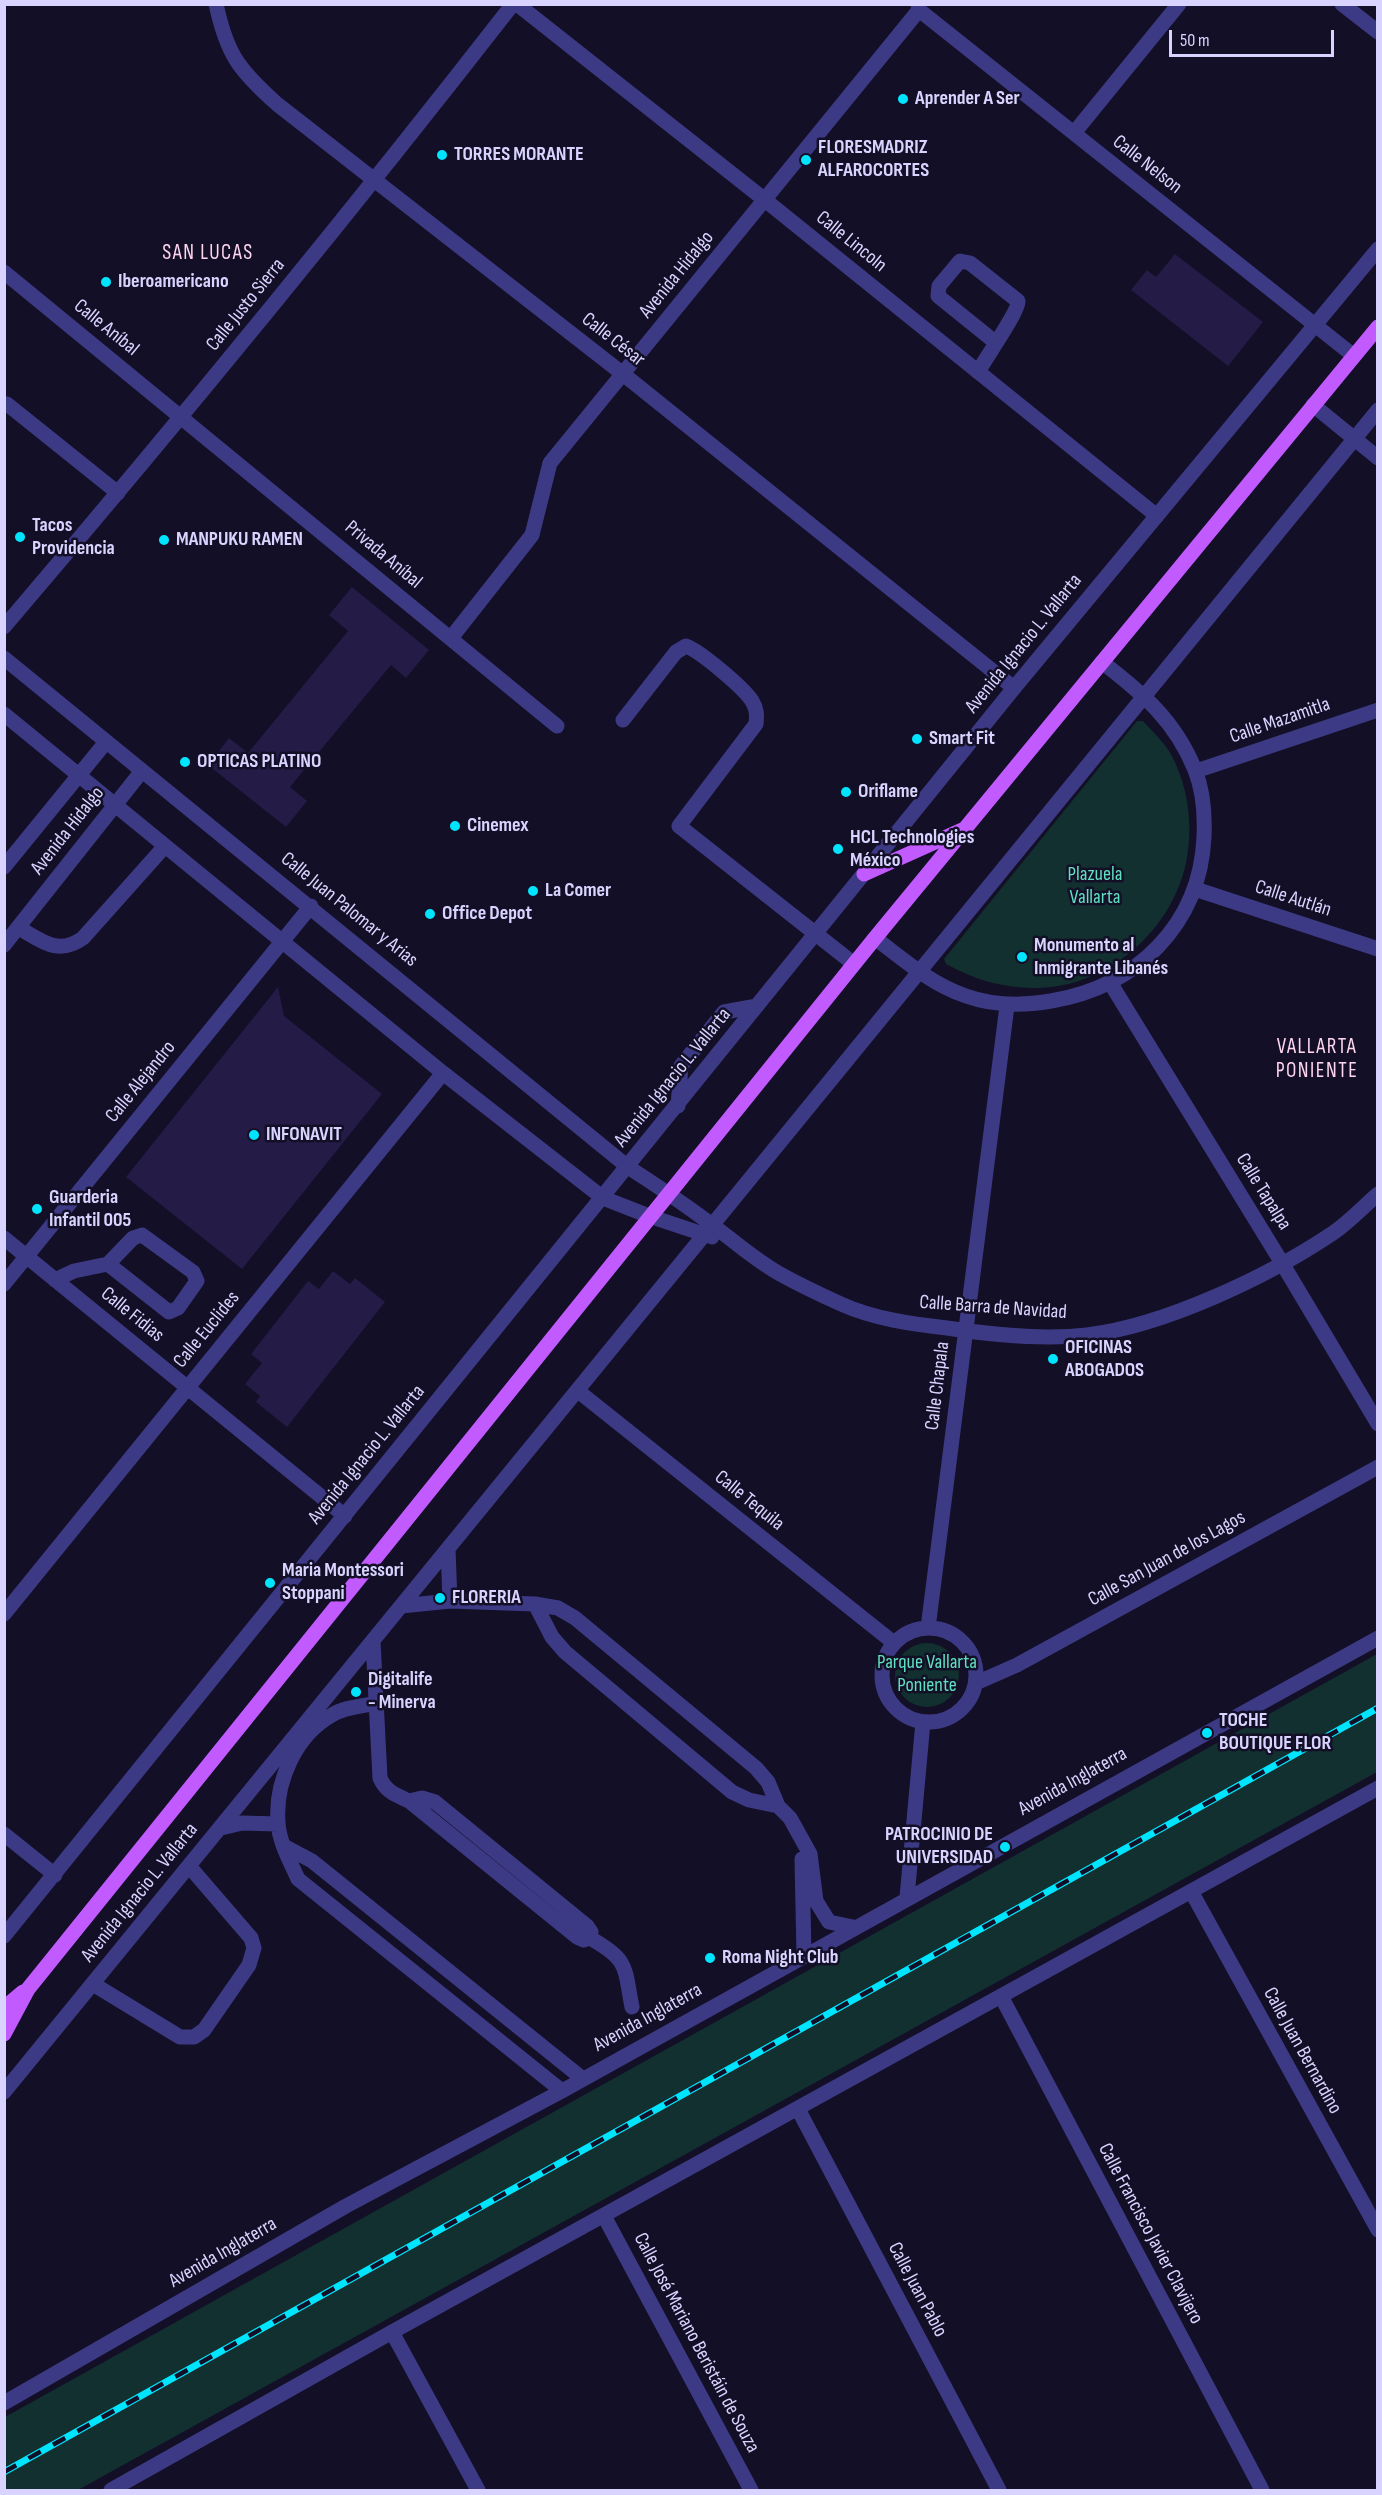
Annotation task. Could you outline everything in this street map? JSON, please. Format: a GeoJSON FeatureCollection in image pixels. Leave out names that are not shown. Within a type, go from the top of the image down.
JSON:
{"type":"FeatureCollection","features":[{"type":"Feature","properties":{"kind":"main road","name":"Avenida Ignacio L. Vallarta"},"geometry":{"type":"LineString","coordinates":[[4,2034],[28,1989],[649,1216],[1377,327]]}},
{"type":"Feature","properties":{"kind":"main road"},"geometry":{"type":"LineString","coordinates":[[864,873],[965,828]]}},
{"type":"Feature","properties":{"kind":"main road","name":"Avenida Ignacio L. Vallarta"},"geometry":{"type":"LineString","coordinates":[[4,2007],[28,1989]]}},
{"type":"Feature","properties":{"kind":"street","name":"Calle César"},"geometry":{"type":"LineString","coordinates":[[216,4],[226,46],[239,68],[277,104],[623,374],[1014,688]]}},
{"type":"Feature","properties":{"kind":"street","name":"Calle Justo Sierra"},"geometry":{"type":"LineString","coordinates":[[4,627],[118,493],[376,180],[515,4]]}},
{"type":"Feature","properties":{"kind":"street","name":"Calle Lincoln"},"geometry":{"type":"LineString","coordinates":[[515,4],[765,200],[1156,516]]}},
{"type":"Feature","properties":{"kind":"street"},"geometry":{"type":"LineString","coordinates":[[1074,133],[1179,4]]}},
{"type":"Feature","properties":{"kind":"street"},"geometry":{"type":"LineString","coordinates":[[1342,4],[1377,32]]}},
{"type":"Feature","properties":{"kind":"street","name":"Avenida Hidalgo"},"geometry":{"type":"LineString","coordinates":[[451,638],[532,535],[550,463],[919,7]]}},
{"type":"Feature","properties":{"kind":"street","name":"Calle Nelson"},"geometry":{"type":"LineString","coordinates":[[919,7],[1354,356]]}},
{"type":"Feature","properties":{"kind":"street","name":"Avenida Ignacio L. Vallarta"},"geometry":{"type":"LineString","coordinates":[[4,1936],[1014,688],[1316,326],[1377,249]]}},
{"type":"Feature","properties":{"kind":"street"},"geometry":{"type":"LineString","coordinates":[[978,372],[995,342],[1017,311],[1018,302],[970,263],[960,261],[939,286],[938,296],[995,342]]}},
{"type":"Feature","properties":{"kind":"street","name":"Calle Aníbal"},"geometry":{"type":"LineString","coordinates":[[4,272],[182,416]]}},
{"type":"Feature","properties":{"kind":"street"},"geometry":{"type":"LineString","coordinates":[[7,404],[118,493]]}},
{"type":"Feature","properties":{"kind":"street"},"geometry":{"type":"LineString","coordinates":[[1313,405],[1377,458]]}},
{"type":"Feature","properties":{"kind":"street","name":"Avenida Ignacio L. Vallarta"},"geometry":{"type":"LineString","coordinates":[[4,2092],[1377,410]]}},
{"type":"Feature","properties":{"kind":"street","name":"Privada Aníbal"},"geometry":{"type":"LineString","coordinates":[[182,416],[557,726]]}},
{"type":"Feature","properties":{"kind":"street"},"geometry":{"type":"LineString","coordinates":[[623,720],[676,652],[686,646],[697,650],[752,699],[757,711],[756,724],[679,826],[854,964]]}},
{"type":"Feature","properties":{"kind":"street","name":"Calle Juan Palomar y Arias"},"geometry":{"type":"LineString","coordinates":[[4,658],[311,906],[628,1167],[668,1193],[708,1230]]}},
{"type":"Feature","properties":{"kind":"street"},"geometry":{"type":"LineString","coordinates":[[875,938],[919,972],[967,997],[1007,1006],[1075,997],[1111,984],[1144,961],[1175,927],[1195,889],[1204,855],[1205,819],[1196,771],[1171,726],[1145,695],[1101,662]]}},
{"type":"Feature","properties":{"kind":"street","name":"Calle Mazamitla"},"geometry":{"type":"LineString","coordinates":[[1196,771],[1377,710]]}},
{"type":"Feature","properties":{"kind":"street"},"geometry":{"type":"LineString","coordinates":[[4,714],[443,1073],[603,1198],[649,1216]]}},
{"type":"Feature","properties":{"kind":"street","name":"Avenida Hidalgo"},"geometry":{"type":"LineString","coordinates":[[4,867],[106,742]]}},
{"type":"Feature","properties":{"kind":"street","name":"Avenida Hidalgo"},"geometry":{"type":"LineString","coordinates":[[4,945],[142,771]]}},
{"type":"Feature","properties":{"kind":"street"},"geometry":{"type":"LineString","coordinates":[[19,928],[49,945],[62,948],[72,946],[83,938],[165,846]]}},
{"type":"Feature","properties":{"kind":"street","name":"Calle Autlán"},"geometry":{"type":"LineString","coordinates":[[1195,889],[1377,949]]}},
{"type":"Feature","properties":{"kind":"street","name":"Calle Alejandro"},"geometry":{"type":"LineString","coordinates":[[4,1284],[311,906]]}},
{"type":"Feature","properties":{"kind":"street","name":"Calle Tapalpa"},"geometry":{"type":"LineString","coordinates":[[1111,984],[1282,1263],[1377,1424]]}},
{"type":"Feature","properties":{"kind":"street"},"geometry":{"type":"LineString","coordinates":[[678,1106],[681,1066],[724,1012],[757,1006]]}},
{"type":"Feature","properties":{"kind":"street","name":"Calle Chapala"},"geometry":{"type":"LineString","coordinates":[[928,1628],[1007,1006]]}},
{"type":"Feature","properties":{"kind":"street","name":"Calle Euclides"},"geometry":{"type":"LineString","coordinates":[[4,1614],[443,1073]]}},
{"type":"Feature","properties":{"kind":"street","name":"Calle Barra de Navidad"},"geometry":{"type":"LineString","coordinates":[[649,1216],[708,1230],[733,1243],[780,1274],[844,1305],[904,1323],[1031,1336],[1088,1335],[1134,1325],[1190,1307],[1282,1263],[1334,1232],[1377,1194]]}},
{"type":"Feature","properties":{"kind":"street"},"geometry":{"type":"LineString","coordinates":[[55,1280],[74,1271],[108,1264],[133,1238],[142,1235],[193,1272],[197,1281],[178,1308],[169,1311],[108,1264]]}},
{"type":"Feature","properties":{"kind":"street","name":"Calle Fidias"},"geometry":{"type":"LineString","coordinates":[[4,1238],[345,1516]]}},
{"type":"Feature","properties":{"kind":"street","name":"Calle Tequila"},"geometry":{"type":"LineString","coordinates":[[578,1390],[894,1643]]}},
{"type":"Feature","properties":{"kind":"street","name":"Calle San Juan de los Lagos"},"geometry":{"type":"LineString","coordinates":[[976,1683],[1017,1665],[1377,1467]]}},
{"type":"Feature","properties":{"kind":"street"},"geometry":{"type":"LineString","coordinates":[[448,1549],[450,1601]]}},
{"type":"Feature","properties":{"kind":"street"},"geometry":{"type":"LineString","coordinates":[[401,1606],[450,1601],[535,1604],[558,1608],[575,1618],[756,1767],[768,1782],[778,1806],[790,1818],[810,1854],[816,1901],[829,1922],[854,1927]]}},
{"type":"Feature","properties":{"kind":"street"},"geometry":{"type":"LineString","coordinates":[[535,1604],[552,1637],[564,1652],[732,1792],[749,1800],[778,1806]]}},
{"type":"Feature","properties":{"kind":"street"},"geometry":{"type":"LineString","coordinates":[[928,1628],[954,1635],[965,1644],[976,1670],[976,1683],[971,1697],[951,1717],[937,1722],[923,1722],[909,1718],[897,1710],[888,1698],[883,1684],[882,1670],[886,1656],[894,1643],[915,1630],[928,1628]]}},
{"type":"Feature","properties":{"kind":"street","name":"Avenida Inglaterra"},"geometry":{"type":"LineString","coordinates":[[4,2403],[346,2206],[562,2091],[907,1897],[1377,1638]]}},
{"type":"Feature","properties":{"kind":"street"},"geometry":{"type":"LineString","coordinates":[[374,1641],[380,1778],[389,1792],[409,1801],[578,1937],[585,1940],[590,1938],[619,1957],[625,1970],[632,2007]]}},
{"type":"Feature","properties":{"kind":"street"},"geometry":{"type":"LineString","coordinates":[[376,1703],[333,1713],[314,1728],[285,1768],[278,1824],[284,1846],[298,1879],[562,2091]]}},
{"type":"Feature","properties":{"kind":"street"},"geometry":{"type":"LineString","coordinates":[[907,1897],[923,1722]]}},
{"type":"Feature","properties":{"kind":"street"},"geometry":{"type":"LineString","coordinates":[[111,2490],[392,2332],[1377,1788]]}},
{"type":"Feature","properties":{"kind":"street"},"geometry":{"type":"LineString","coordinates":[[221,1828],[242,1823],[278,1824]]}},
{"type":"Feature","properties":{"kind":"street"},"geometry":{"type":"LineString","coordinates":[[799,1833],[804,1876],[804,1955]]}},
{"type":"Feature","properties":{"kind":"street"},"geometry":{"type":"LineString","coordinates":[[4,1834],[55,1875]]}},
{"type":"Feature","properties":{"kind":"street"},"geometry":{"type":"LineString","coordinates":[[284,1846],[312,1861],[583,2079]]}},
{"type":"Feature","properties":{"kind":"street"},"geometry":{"type":"LineString","coordinates":[[93,1984],[180,2037],[194,2037],[204,2030],[249,1965],[254,1948],[251,1938],[189,1866]]}},
{"type":"Feature","properties":{"kind":"street","name":"Calle Juan Bernardino"},"geometry":{"type":"LineString","coordinates":[[1191,1891],[1377,2230]]}},
{"type":"Feature","properties":{"kind":"street","name":"Calle Francisco Javier Clavijero"},"geometry":{"type":"LineString","coordinates":[[1001,1996],[1262,2490]]}},
{"type":"Feature","properties":{"kind":"street","name":"Calle Juan Pablo"},"geometry":{"type":"LineString","coordinates":[[798,2109],[999,2490]]}},
{"type":"Feature","properties":{"kind":"street","name":"Calle José Mariano Beristáin de Souza"},"geometry":{"type":"LineString","coordinates":[[604,2216],[751,2490]]}},
{"type":"Feature","properties":{"kind":"street"},"geometry":{"type":"LineString","coordinates":[[392,2332],[478,2490]]}},
{"type":"Feature","properties":{"kind":"street"},"geometry":{"type":"LineString","coordinates":[[4,2412],[29,2390]]}},
{"type":"Feature","properties":{"kind":"green space","name":"Plazuela Vallarta"},"geometry":{"type":"Polygon","coordinates":[[[1137,721],[1143,721],[1172,756],[1182,780],[1189,819],[1189,845],[1180,884],[1168,909],[1152,931],[1133,950],[1111,966],[1086,978],[1060,986],[1021,988],[999,984],[977,978],[946,964],[944,959],[1137,721]]]}},
{"type":"Feature","properties":{"kind":"green space","name":"Parque Vallarta Poniente"},"geometry":{"type":"Polygon","coordinates":[[[921,1643],[933,1643],[950,1652],[957,1663],[959,1675],[957,1687],[950,1698],[933,1707],[921,1707],[909,1702],[900,1693],[895,1681],[895,1669],[900,1657],[909,1648],[921,1643]]]}},
{"type":"Feature","properties":{"kind":"green space"},"geometry":{"type":"Polygon","coordinates":[[[1377,1654],[1377,1772],[78,2490],[5,2490],[5,2417],[1377,1654]]]}},
{"type":"Feature","properties":{"kind":"building"},"geometry":{"type":"Polygon","coordinates":[[[1175,254],[1263,322],[1228,366],[1131,290],[1147,270],[1156,277],[1175,254]]]}},
{"type":"Feature","properties":{"kind":"building"},"geometry":{"type":"Polygon","coordinates":[[[352,587],[429,650],[406,678],[391,665],[290,787],[307,801],[286,827],[208,765],[229,738],[248,753],[348,631],[329,615],[352,587]]]}},
{"type":"Feature","properties":{"kind":"building","name":"INFONAVIT"},"geometry":{"type":"Polygon","coordinates":[[[278,987],[284,1016],[382,1094],[242,1269],[126,1177],[278,987]]]}},
{"type":"Feature","properties":{"kind":"building"},"geometry":{"type":"Polygon","coordinates":[[[333,1271],[350,1284],[355,1278],[385,1302],[287,1427],[256,1402],[260,1396],[245,1384],[262,1363],[251,1354],[308,1281],[319,1289],[333,1271]]]}},
{"type":"Feature","properties":{"kind":"railway"},"geometry":{"type":"LineString","coordinates":[[4,2472],[1378,1708]]}},
{"type":"Feature","properties":{"kind":"place","name":"Aprender A Ser"},"geometry":{"type":"Point","coordinates":[903,99]}},
{"type":"Feature","properties":{"kind":"place","name":"TORRES MORANTE"},"geometry":{"type":"Point","coordinates":[442,155]}},
{"type":"Feature","properties":{"kind":"place","name":"FLORESMADRIZ ALFAROCORTES"},"geometry":{"type":"Point","coordinates":[806,160]}},
{"type":"Feature","properties":{"kind":"place","name":"Iberoamericano"},"geometry":{"type":"Point","coordinates":[106,282]}},
{"type":"Feature","properties":{"kind":"place","name":"Tacos Providencia"},"geometry":{"type":"Point","coordinates":[20,537]}},
{"type":"Feature","properties":{"kind":"place","name":"MANPUKU RAMEN"},"geometry":{"type":"Point","coordinates":[164,540]}},
{"type":"Feature","properties":{"kind":"place","name":"Smart Fit"},"geometry":{"type":"Point","coordinates":[917,739]}},
{"type":"Feature","properties":{"kind":"place","name":"OPTICAS PLATINO"},"geometry":{"type":"Point","coordinates":[185,762]}},
{"type":"Feature","properties":{"kind":"place","name":"Oriflame"},"geometry":{"type":"Point","coordinates":[846,792]}},
{"type":"Feature","properties":{"kind":"place","name":"Cinemex"},"geometry":{"type":"Point","coordinates":[455,826]}},
{"type":"Feature","properties":{"kind":"place","name":"HCL Technologies México"},"geometry":{"type":"Point","coordinates":[838,849]}},
{"type":"Feature","properties":{"kind":"place","name":"La Comer"},"geometry":{"type":"Point","coordinates":[533,891]}},
{"type":"Feature","properties":{"kind":"place","name":"Office Depot"},"geometry":{"type":"Point","coordinates":[430,914]}},
{"type":"Feature","properties":{"kind":"place","name":"Monumento al Inmigrante Libanés"},"geometry":{"type":"Point","coordinates":[1022,957]}},
{"type":"Feature","properties":{"kind":"place","name":"INFONAVIT"},"geometry":{"type":"Point","coordinates":[254,1135]}},
{"type":"Feature","properties":{"kind":"place","name":"Guarderia Infantil 005"},"geometry":{"type":"Point","coordinates":[37,1209]}},
{"type":"Feature","properties":{"kind":"place","name":"OFICINAS ABOGADOS"},"geometry":{"type":"Point","coordinates":[1053,1359]}},
{"type":"Feature","properties":{"kind":"place","name":"Maria Montessori Stoppani"},"geometry":{"type":"Point","coordinates":[270,1583]}},
{"type":"Feature","properties":{"kind":"place","name":"FLORERIA"},"geometry":{"type":"Point","coordinates":[440,1598]}},
{"type":"Feature","properties":{"kind":"place","name":"Digitalife - Minerva"},"geometry":{"type":"Point","coordinates":[356,1692]}},
{"type":"Feature","properties":{"kind":"place","name":"TOCHE BOUTIQUE FLOR"},"geometry":{"type":"Point","coordinates":[1207,1733]}},
{"type":"Feature","properties":{"kind":"place","name":"PATROCINIO DE UNIVERSIDAD"},"geometry":{"type":"Point","coordinates":[1005,1847]}},
{"type":"Feature","properties":{"kind":"place","name":"Roma Night Club"},"geometry":{"type":"Point","coordinates":[710,1958]}},
{"type":"Feature","properties":{"kind":"district","name":"SAN LUCAS"},"geometry":{"type":"Point","coordinates":[208,254]}},
{"type":"Feature","properties":{"kind":"district","name":"VALLARTA PONIENTE"},"geometry":{"type":"Point","coordinates":[1317,1060]}}]}
